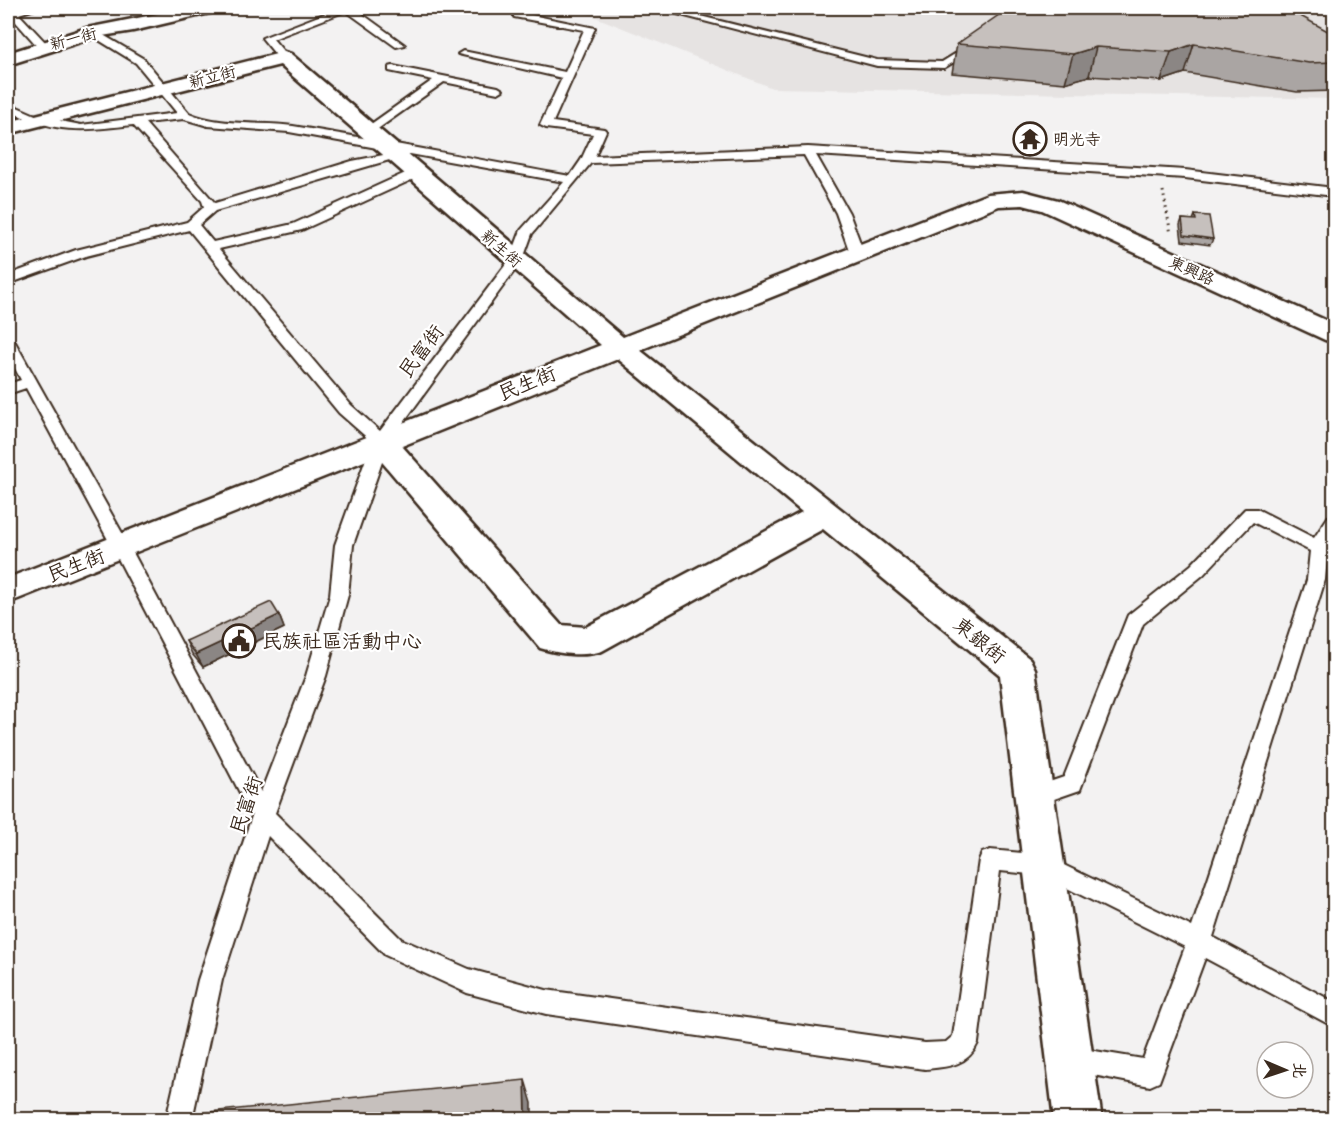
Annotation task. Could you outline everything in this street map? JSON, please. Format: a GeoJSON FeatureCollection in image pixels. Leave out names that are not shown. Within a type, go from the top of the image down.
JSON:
{"type":"FeatureCollection","features":[{"type":"Feature","properties":{"kind":"street","name":"新一街"},"geometry":{"type":"LineString","coordinates":[[8,59],[93,32],[133,26],[208,8]]}},
{"type":"Feature","properties":{"kind":"street","name":"新立街"},"geometry":{"type":"LineString","coordinates":[[8,128],[284,58]]}},
{"type":"Feature","properties":{"kind":"street"},"geometry":{"type":"LineString","coordinates":[[284,58],[368,131],[402,157]]}},
{"type":"Feature","properties":{"kind":"street","name":"新生街"},"geometry":{"type":"LineString","coordinates":[[402,157],[619,347]]}},
{"type":"Feature","properties":{"kind":"street","name":"民生街"},"geometry":{"type":"LineString","coordinates":[[8,591],[381,441],[996,199],[1023,198],[1050,205]]}},
{"type":"Feature","properties":{"kind":"street","name":"東興路"},"geometry":{"type":"LineString","coordinates":[[1050,205],[1335,334]]}},
{"type":"Feature","properties":{"kind":"street","name":"東銀街"},"geometry":{"type":"LineString","coordinates":[[619,347],[1017,669],[1078,1119]]}},
{"type":"Feature","properties":{"kind":"street"},"geometry":{"type":"LineString","coordinates":[[381,441],[552,638],[590,641],[825,514]]}},
{"type":"Feature","properties":{"kind":"lane"},"geometry":{"type":"LineString","coordinates":[[10,10],[34,8]]}},
{"type":"Feature","properties":{"kind":"lane"},"geometry":{"type":"LineString","coordinates":[[284,58],[267,38],[347,8],[400,45]]}},
{"type":"Feature","properties":{"kind":"lane"},"geometry":{"type":"LineString","coordinates":[[659,8],[877,63],[944,65],[970,51],[986,36]]}},
{"type":"Feature","properties":{"kind":"lane"},"geometry":{"type":"LineString","coordinates":[[10,10],[43,46]]}},
{"type":"Feature","properties":{"kind":"lane"},"geometry":{"type":"LineString","coordinates":[[463,54],[568,76],[590,27],[517,15]]}},
{"type":"Feature","properties":{"kind":"lane"},"geometry":{"type":"LineString","coordinates":[[93,32],[140,60],[185,115],[197,122],[276,128],[402,157],[573,180]]}},
{"type":"Feature","properties":{"kind":"lane"},"geometry":{"type":"LineString","coordinates":[[393,69],[498,90]]}},
{"type":"Feature","properties":{"kind":"lane","name":"民富街"},"geometry":{"type":"LineString","coordinates":[[179,1119],[210,980],[263,816],[316,676],[339,595],[344,545],[381,441],[516,259],[526,233],[573,180],[587,160],[600,130],[546,125],[568,76]]}},
{"type":"Feature","properties":{"kind":"lane"},"geometry":{"type":"LineString","coordinates":[[368,131],[443,78]]}},
{"type":"Feature","properties":{"kind":"lane"},"geometry":{"type":"LineString","coordinates":[[8,106],[37,120],[81,128],[185,115]]}},
{"type":"Feature","properties":{"kind":"lane"},"geometry":{"type":"LineString","coordinates":[[137,122],[208,200],[211,207]]}},
{"type":"Feature","properties":{"kind":"lane"},"geometry":{"type":"LineString","coordinates":[[808,151],[835,193],[850,226],[857,253]]}},
{"type":"Feature","properties":{"kind":"lane"},"geometry":{"type":"LineString","coordinates":[[587,160],[808,151],[1166,173],[1335,192]]}},
{"type":"Feature","properties":{"kind":"lane"},"geometry":{"type":"LineString","coordinates":[[8,280],[81,253],[192,225],[211,207],[356,164],[402,157]]}},
{"type":"Feature","properties":{"kind":"lane"},"geometry":{"type":"LineString","coordinates":[[210,247],[297,227],[402,157]]}},
{"type":"Feature","properties":{"kind":"lane"},"geometry":{"type":"LineString","coordinates":[[192,225],[345,409],[381,441]]}},
{"type":"Feature","properties":{"kind":"lane"},"geometry":{"type":"LineString","coordinates":[[8,342],[122,547],[263,816],[393,947],[466,981],[546,1002],[924,1056],[951,1054],[965,1042],[990,860],[1043,865],[1199,942],[1335,1015]]}},
{"type":"Feature","properties":{"kind":"lane"},"geometry":{"type":"LineString","coordinates":[[8,389],[29,382]]}},
{"type":"Feature","properties":{"kind":"lane"},"geometry":{"type":"LineString","coordinates":[[1034,798],[1072,783],[1135,620],[1197,570],[1251,513],[1318,548]]}},
{"type":"Feature","properties":{"kind":"lane"},"geometry":{"type":"LineString","coordinates":[[1069,1059],[1150,1073],[1199,942],[1316,580],[1318,548],[1324,531],[1335,521]]}},
{"type":"Feature","properties":{"kind":"path"},"geometry":{"type":"LineString","coordinates":[[1166,173],[1163,190],[1177,263]]}},
{"type":"Feature","properties":{"kind":"shaded area"},"geometry":{"type":"Polygon","coordinates":[[[573,8],[1334,8],[1334,99],[772,88],[573,8]]]}},
{"type":"Feature","properties":{"kind":"building"},"geometry":{"type":"Polygon","coordinates":[[[1009,8],[1286,8],[1335,35],[1335,62],[1309,63],[1194,44],[1171,52],[1096,47],[1073,54],[957,44],[1009,8]]]}},
{"type":"Feature","properties":{"kind":"building"},"geometry":{"type":"Polygon","coordinates":[[[1195,215],[1209,216],[1213,239],[1184,235],[1182,219],[1196,220],[1195,215]]]}},
{"type":"Feature","properties":{"kind":"building"},"geometry":{"type":"Polygon","coordinates":[[[271,602],[279,615],[196,654],[186,641],[271,602]]]}},
{"type":"Feature","properties":{"kind":"building"},"geometry":{"type":"Polygon","coordinates":[[[525,1080],[526,1119],[198,1119],[200,1113],[525,1080]]]}},
{"type":"Feature","properties":{"kind":"place","name":"明光寺"},"geometry":{"type":"Point","coordinates":[1030,139]}},
{"type":"Feature","properties":{"kind":"place","name":"民族社區活動中心"},"geometry":{"type":"Point","coordinates":[239,641]}}]}
